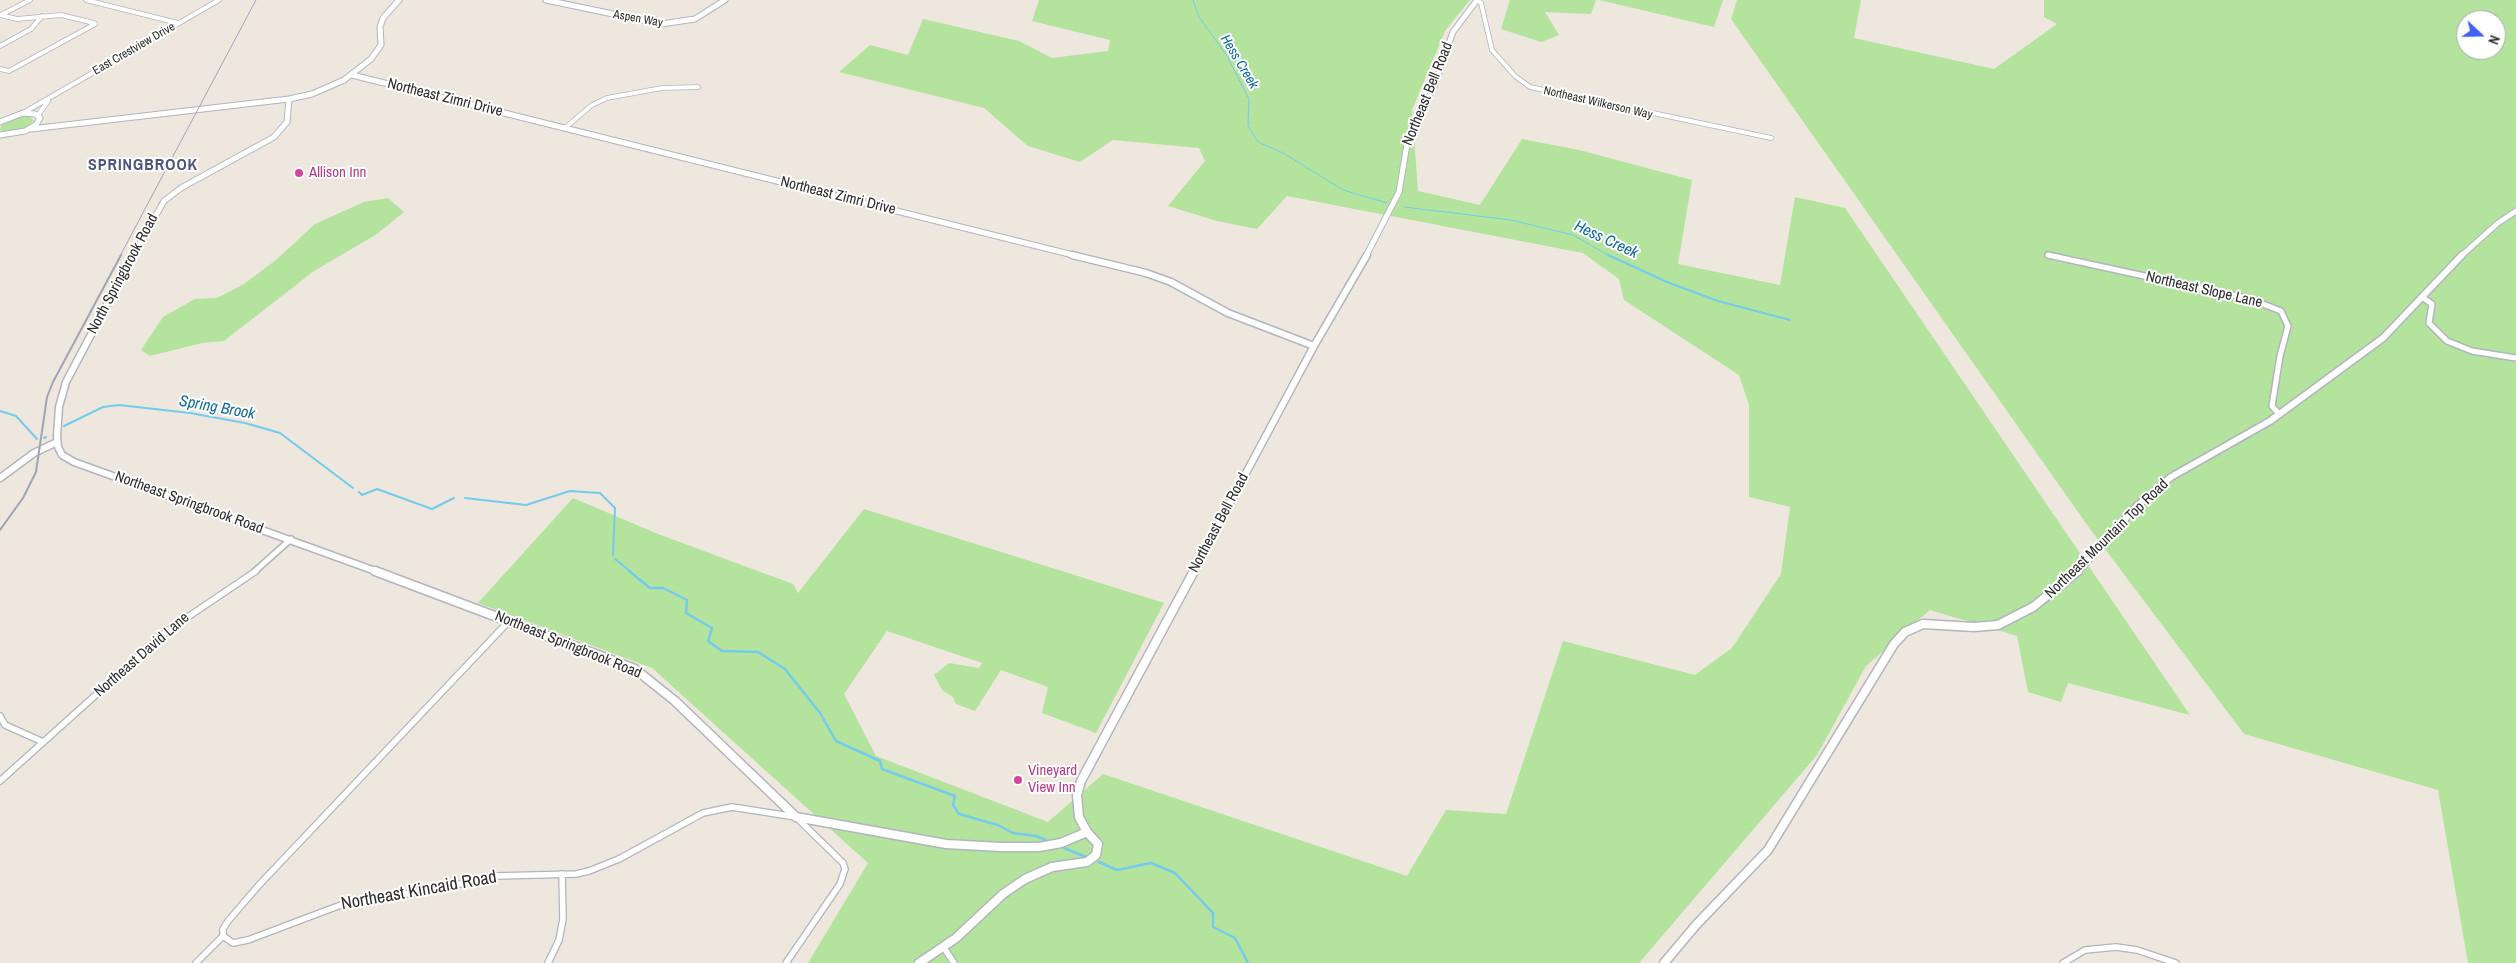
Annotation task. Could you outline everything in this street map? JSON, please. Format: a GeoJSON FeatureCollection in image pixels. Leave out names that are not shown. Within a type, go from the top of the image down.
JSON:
{"type":"FeatureCollection","features":[{"type":"Feature","properties":{"kind":"street"},"geometry":{"type":"LineString","coordinates":[[0,15],[30,0]]}},
{"type":"Feature","properties":{"kind":"street"},"geometry":{"type":"LineString","coordinates":[[86,0],[178,24]]}},
{"type":"Feature","properties":{"kind":"street","name":"East Crestview Drive"},"geometry":{"type":"LineString","coordinates":[[24,113],[219,0]]}},
{"type":"Feature","properties":{"kind":"street"},"geometry":{"type":"LineString","coordinates":[[2,136],[31,129],[289,99],[324,89],[352,75],[366,64],[378,50],[381,45],[380,27],[383,18],[399,0]]}},
{"type":"Feature","properties":{"kind":"street","name":"Aspen Way"},"geometry":{"type":"LineString","coordinates":[[546,0],[661,24],[695,19],[725,0]]}},
{"type":"Feature","properties":{"kind":"street","name":"Northeast Wilkerson Way"},"geometry":{"type":"LineString","coordinates":[[1478,0],[1482,3],[1482,17],[1492,50],[1515,76],[1530,86],[1569,98],[1771,138]]}},
{"type":"Feature","properties":{"kind":"street","name":"Northeast Bell Road"},"geometry":{"type":"LineString","coordinates":[[919,963],[944,948],[1003,894],[1025,880],[1052,866],[1090,861],[1098,847],[1096,840],[1087,832],[1079,817],[1077,806],[1081,780],[1314,346],[1390,212],[1399,192],[1407,144],[1431,94],[1453,32],[1478,0]]}},
{"type":"Feature","properties":{"kind":"street"},"geometry":{"type":"LineString","coordinates":[[0,15],[17,18],[61,15],[94,24],[9,71],[0,69]]}},
{"type":"Feature","properties":{"kind":"street"},"geometry":{"type":"LineString","coordinates":[[0,46],[31,29],[42,16]]}},
{"type":"Feature","properties":{"kind":"street","name":"Northeast Zimri Drive"},"geometry":{"type":"LineString","coordinates":[[352,75],[1146,273],[1171,282],[1228,313],[1314,346]]}},
{"type":"Feature","properties":{"kind":"street"},"geometry":{"type":"LineString","coordinates":[[564,128],[592,105],[607,98],[662,88],[698,87]]}},
{"type":"Feature","properties":{"kind":"street","name":"East Crestview Drive"},"geometry":{"type":"LineString","coordinates":[[39,117],[50,99]]}},
{"type":"Feature","properties":{"kind":"street","name":"North Springbrook Road"},"geometry":{"type":"LineString","coordinates":[[57,442],[59,407],[66,382],[159,206],[190,182],[274,137],[287,122],[289,99]]}},
{"type":"Feature","properties":{"kind":"street"},"geometry":{"type":"LineString","coordinates":[[2,120],[24,113],[59,122],[122,118]]}},
{"type":"Feature","properties":{"kind":"street"},"geometry":{"type":"LineString","coordinates":[[31,129],[39,117]]}},
{"type":"Feature","properties":{"kind":"street","name":"Northeast Mountain Top Road"},"geometry":{"type":"LineString","coordinates":[[1664,963],[1690,931],[1768,850],[1889,652],[1905,632],[1922,624],[1974,627],[1998,625],[2033,607],[2074,575],[2135,508],[2171,477],[2279,414],[2384,338],[2477,241],[2516,211]]}},
{"type":"Feature","properties":{"kind":"street","name":"Northeast Slope Lane"},"geometry":{"type":"LineString","coordinates":[[2048,255],[2250,298],[2281,311],[2288,326],[2280,356],[2272,406],[2279,414]]}},
{"type":"Feature","properties":{"kind":"street"},"geometry":{"type":"LineString","coordinates":[[2422,297],[2432,304],[2429,323],[2447,341],[2472,351],[2516,358]]}},
{"type":"Feature","properties":{"kind":"street"},"geometry":{"type":"LineString","coordinates":[[0,478],[34,453],[57,442]]}},
{"type":"Feature","properties":{"kind":"street","name":"Northeast Springbrook Road"},"geometry":{"type":"LineString","coordinates":[[57,442],[62,455],[74,462],[291,539],[624,665],[651,680],[796,817]]}},
{"type":"Feature","properties":{"kind":"street","name":"Northeast David Lane"},"geometry":{"type":"LineString","coordinates":[[0,781],[167,631],[252,574],[291,539]]}},
{"type":"Feature","properties":{"kind":"street"},"geometry":{"type":"LineString","coordinates":[[196,963],[223,936],[223,929],[228,921],[259,885],[510,621]]}},
{"type":"Feature","properties":{"kind":"street"},"geometry":{"type":"LineString","coordinates":[[0,716],[5,725],[43,742]]}},
{"type":"Feature","properties":{"kind":"street","name":"Northeast Kincaid Road"},"geometry":{"type":"LineString","coordinates":[[223,936],[234,943],[248,940],[354,900],[423,892],[505,875],[576,874],[602,867],[684,823],[717,809],[732,807],[796,817]]}},
{"type":"Feature","properties":{"kind":"street"},"geometry":{"type":"LineString","coordinates":[[796,817],[946,844],[1001,847],[1039,847],[1061,843],[1087,832]]}},
{"type":"Feature","properties":{"kind":"street"},"geometry":{"type":"LineString","coordinates":[[786,963],[840,884],[845,869],[838,856],[796,817]]}},
{"type":"Feature","properties":{"kind":"street"},"geometry":{"type":"LineString","coordinates":[[548,963],[559,940],[563,919],[562,874]]}},
{"type":"Feature","properties":{"kind":"street"},"geometry":{"type":"LineString","coordinates":[[2063,963],[2085,950],[2116,947],[2138,950],[2176,963]]}},
{"type":"Feature","properties":{"kind":"street"},"geometry":{"type":"LineString","coordinates":[[944,948],[954,963]]}},
{"type":"Feature","properties":{"kind":"green space"},"geometry":{"type":"Polygon","coordinates":[[[1039,0],[1470,0],[1445,31],[1412,110],[1418,191],[1480,205],[1522,139],[1579,150],[1692,180],[1678,264],[1780,285],[1795,197],[1845,208],[2190,715],[2068,683],[2061,702],[2028,692],[2017,636],[1930,610],[1866,666],[1817,755],[1639,963],[808,963],[868,863],[652,668],[478,603],[573,498],[658,534],[793,584],[798,593],[864,509],[1164,603],[1096,733],[1042,713],[1048,687],[1001,670],[975,711],[956,704],[953,697],[942,690],[934,675],[949,663],[979,668],[982,663],[887,631],[844,694],[876,756],[1048,822],[1103,774],[1407,876],[1446,810],[1506,814],[1563,641],[1695,675],[1732,648],[1781,574],[1790,507],[1749,497],[1749,405],[1739,375],[1624,300],[1619,279],[1583,253],[1287,196],[1257,229],[1217,221],[1168,206],[1205,161],[1199,148],[1113,140],[1080,162],[1028,146],[984,108],[839,72],[870,45],[908,55],[923,19],[1019,41],[1052,58],[1108,51],[1110,40],[1032,21],[1039,0]]]}},
{"type":"Feature","properties":{"kind":"green space"},"geometry":{"type":"Polygon","coordinates":[[[1510,0],[1596,0],[1591,14],[1545,12],[1559,35],[1541,42],[1501,29],[1510,0]]]}},
{"type":"Feature","properties":{"kind":"green space"},"geometry":{"type":"Polygon","coordinates":[[[1599,0],[1723,0],[1714,27],[1599,0]]]}},
{"type":"Feature","properties":{"kind":"green space"},"geometry":{"type":"Polygon","coordinates":[[[1737,0],[1861,0],[1854,38],[1994,69],[2057,24],[2044,17],[2044,0],[2516,0],[2516,963],[2468,963],[2438,790],[2244,734],[2090,529],[1731,19],[1737,0]]]}},
{"type":"Feature","properties":{"kind":"green space"},"geometry":{"type":"Polygon","coordinates":[[[19,116],[30,116],[34,121],[23,130],[4,133],[0,130],[2,124],[19,116]]]}},
{"type":"Feature","properties":{"kind":"green space"},"geometry":{"type":"Polygon","coordinates":[[[388,198],[404,212],[377,234],[314,271],[224,341],[202,343],[150,356],[141,350],[163,317],[195,299],[217,298],[244,284],[276,260],[315,224],[364,202],[388,198]]]}},
{"type":"Feature","properties":{"kind":"waterway","name":"Hess Creek"},"geometry":{"type":"LineString","coordinates":[[1193,0],[1199,17],[1227,56],[1249,99],[1248,126],[1258,142],[1285,154],[1343,190],[1387,203]]}},
{"type":"Feature","properties":{"kind":"waterway","name":"Hess Creek"},"geometry":{"type":"LineString","coordinates":[[1404,207],[1511,220],[1573,235],[1609,256]]}},
{"type":"Feature","properties":{"kind":"waterway","name":"Hess Creek"},"geometry":{"type":"LineString","coordinates":[[1609,256],[1667,282],[1718,301],[1790,320]]}},
{"type":"Feature","properties":{"kind":"waterway","name":"Spring Brook"},"geometry":{"type":"LineString","coordinates":[[64,426],[103,407],[119,405],[190,413],[245,423],[280,433],[353,488]]}},
{"type":"Feature","properties":{"kind":"waterway","name":"Spring Brook"},"geometry":{"type":"LineString","coordinates":[[0,411],[16,416],[37,439]]}},
{"type":"Feature","properties":{"kind":"waterway","name":"Spring Brook"},"geometry":{"type":"LineString","coordinates":[[359,492],[362,495],[377,489],[432,509],[454,498]]}},
{"type":"Feature","properties":{"kind":"waterway","name":"Spring Brook"},"geometry":{"type":"LineString","coordinates":[[465,498],[526,505],[570,491],[600,493],[615,508],[613,555]]}},
{"type":"Feature","properties":{"kind":"waterway","name":"Spring Brook"},"geometry":{"type":"LineString","coordinates":[[615,559],[631,572]]}},
{"type":"Feature","properties":{"kind":"waterway","name":"Spring Brook"},"geometry":{"type":"LineString","coordinates":[[629,571],[650,588],[663,588],[687,600],[686,613],[712,628],[708,641],[722,651],[758,652],[785,669],[820,713],[836,741],[880,761],[882,769],[955,796],[953,805],[959,814],[998,825],[1013,833],[1036,836],[1046,840]]}},
{"type":"Feature","properties":{"kind":"waterway","name":"Spring Brook"},"geometry":{"type":"LineString","coordinates":[[1064,848],[1086,857]]}},
{"type":"Feature","properties":{"kind":"waterway","name":"Spring Brook"},"geometry":{"type":"LineString","coordinates":[[1099,862],[1117,870],[1151,863],[1175,873],[1213,913],[1213,927],[1235,938],[1248,963]]}},
{"type":"Feature","properties":{"kind":"railway"},"geometry":{"type":"LineString","coordinates":[[120,256],[256,0]]}},
{"type":"Feature","properties":{"kind":"railway"},"geometry":{"type":"LineString","coordinates":[[0,530],[23,498],[36,472],[47,397],[53,382],[121,255]]}},
{"type":"Feature","properties":{"kind":"place","name":"Allison Inn"},"geometry":{"type":"Point","coordinates":[299,173]}},
{"type":"Feature","properties":{"kind":"place","name":"Vineyard View Inn"},"geometry":{"type":"Point","coordinates":[1018,780]}},
{"type":"Feature","properties":{"kind":"district","name":"SPRINGBROOK"},"geometry":{"type":"Point","coordinates":[143,166]}}]}
